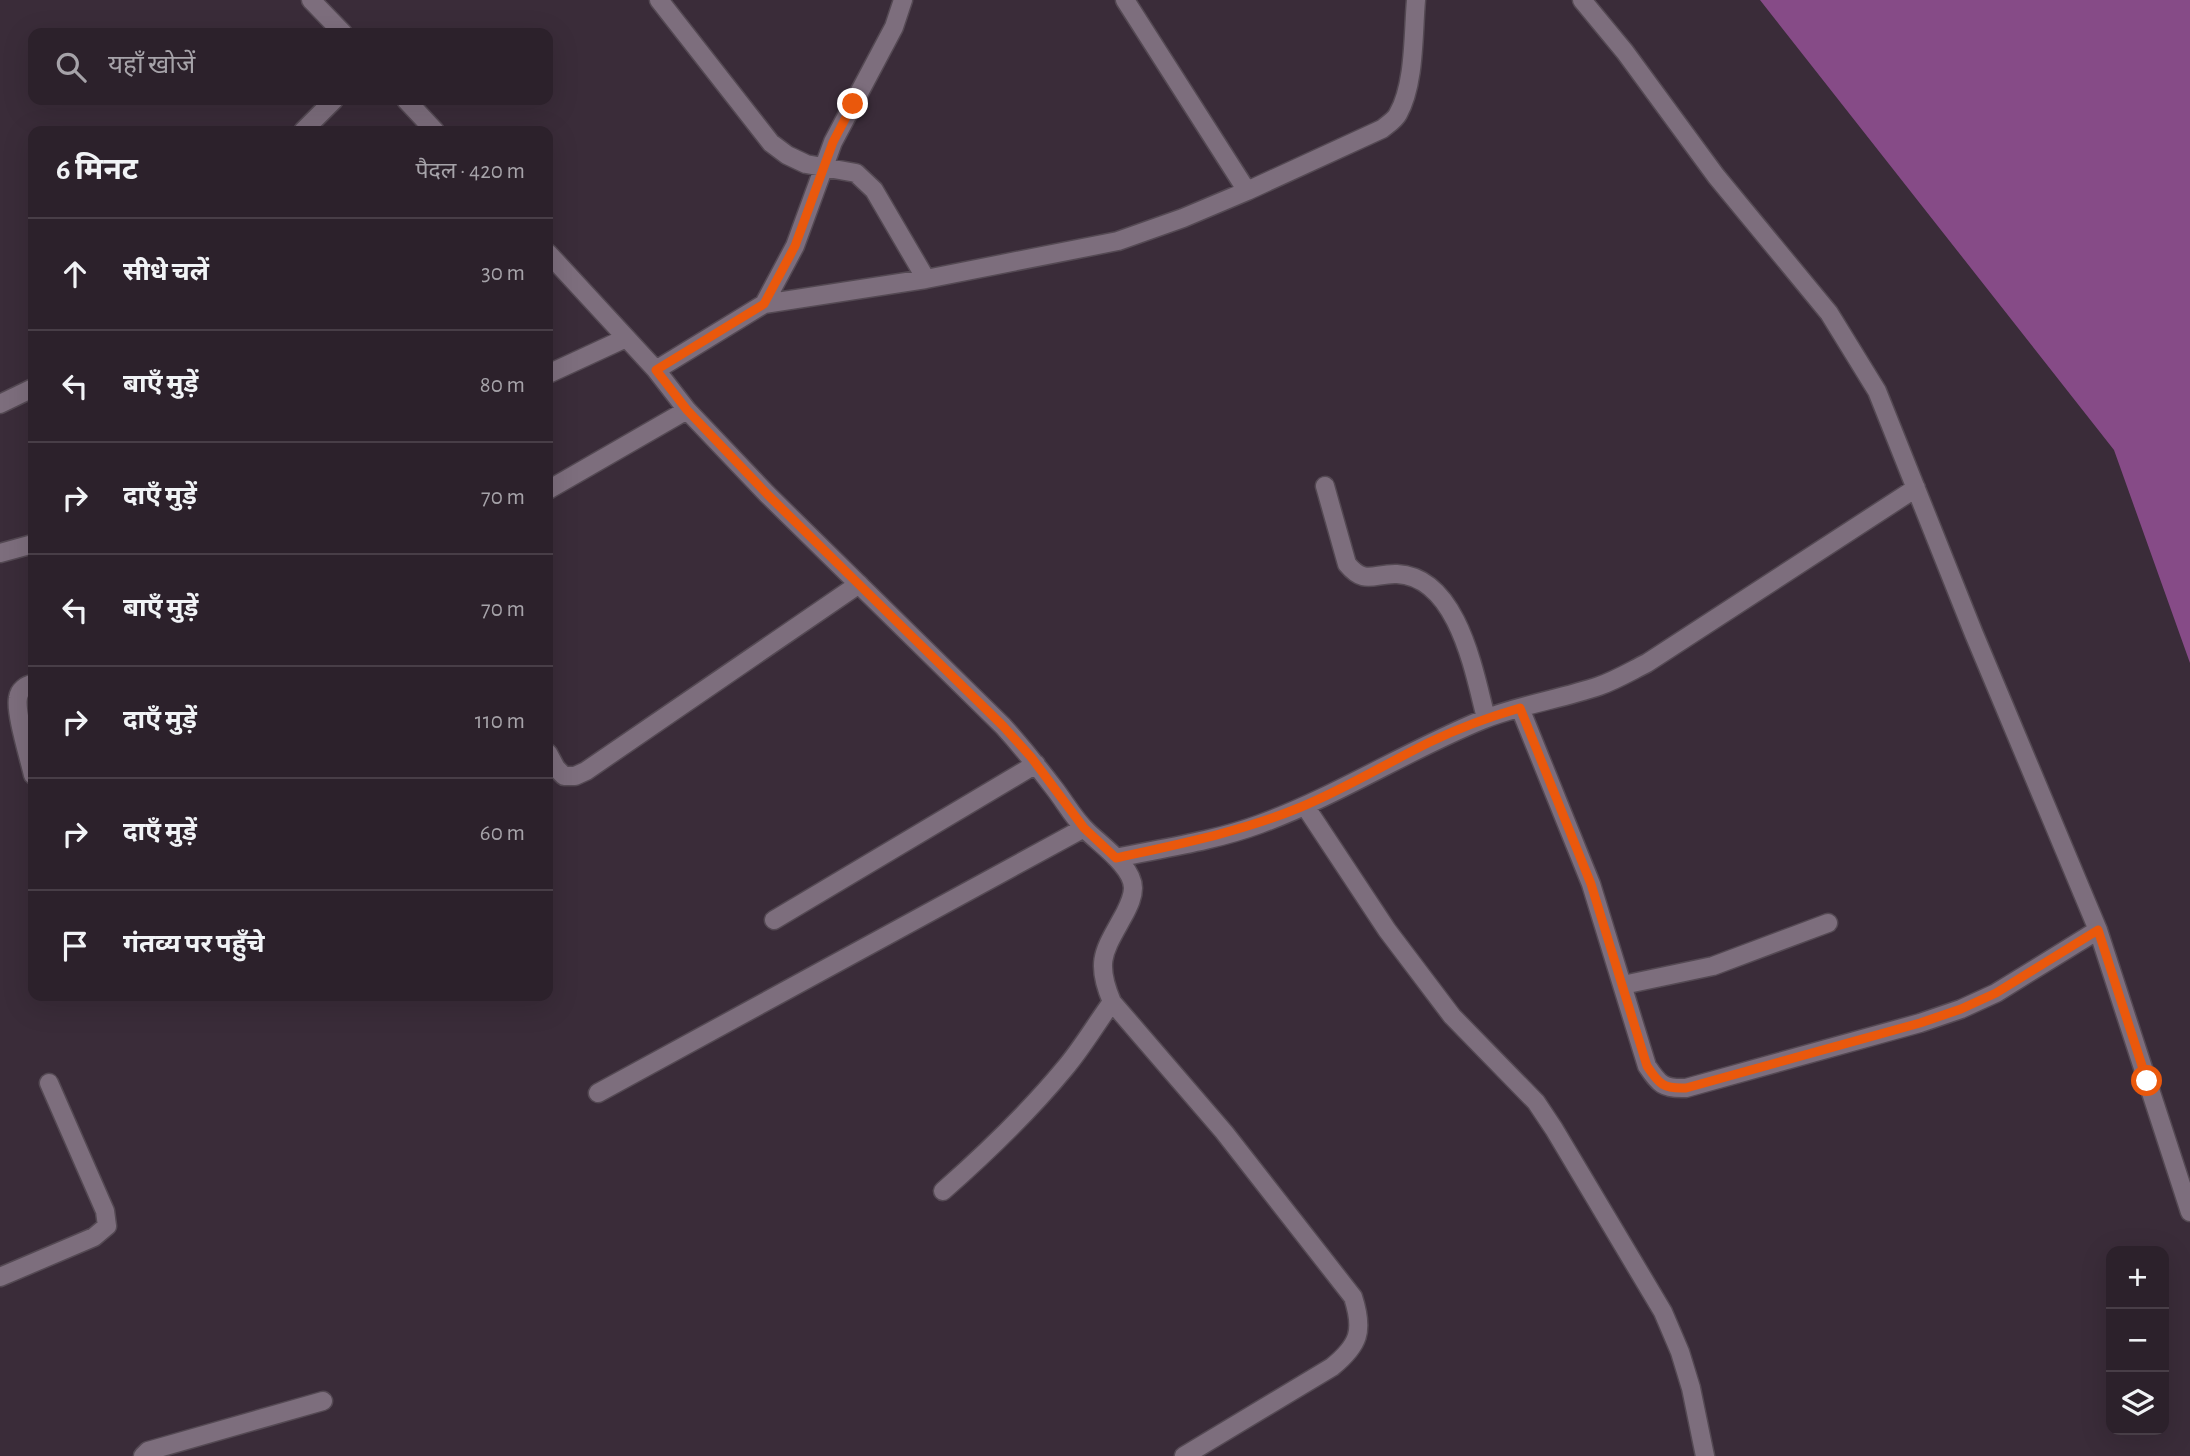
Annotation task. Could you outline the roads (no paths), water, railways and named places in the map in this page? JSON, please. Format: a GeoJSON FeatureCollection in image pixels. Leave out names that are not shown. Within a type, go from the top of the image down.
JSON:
{"type":"FeatureCollection","features":[{"type":"Feature","properties":{"kind":"street"},"geometry":{"type":"LineString","coordinates":[[311,0],[338,28]]}},
{"type":"Feature","properties":{"kind":"street"},"geometry":{"type":"LineString","coordinates":[[659,0],[771,144],[806,164],[856,173],[874,190],[926,279]]}},
{"type":"Feature","properties":{"kind":"street"},"geometry":{"type":"LineString","coordinates":[[764,304],[795,246],[833,142],[894,27],[903,0]]}},
{"type":"Feature","properties":{"kind":"street"},"geometry":{"type":"LineString","coordinates":[[1125,0],[1247,191]]}},
{"type":"Feature","properties":{"kind":"street"},"geometry":{"type":"LineString","coordinates":[[656,370],[764,304],[926,279],[1118,240],[1183,218],[1382,129],[1397,116],[1406,92],[1416,0]]}},
{"type":"Feature","properties":{"kind":"street"},"geometry":{"type":"LineString","coordinates":[[1582,0],[1625,52],[1716,176],[1829,313],[1877,391],[2098,930],[2190,1212]]}},
{"type":"Feature","properties":{"kind":"street"},"geometry":{"type":"LineString","coordinates":[[308,126],[329,105]]}},
{"type":"Feature","properties":{"kind":"street"},"geometry":{"type":"LineString","coordinates":[[411,105],[430,126]]}},
{"type":"Feature","properties":{"kind":"street"},"geometry":{"type":"LineString","coordinates":[[553,258],[656,370],[687,410],[767,494],[1003,726],[1036,764],[1084,828],[1129,874],[1133,886],[1132,899],[1104,952],[1101,966],[1104,984],[1112,1002],[1224,1132],[1353,1297],[1360,1328],[1356,1341],[1346,1356],[1184,1456]]}},
{"type":"Feature","properties":{"kind":"street"},"geometry":{"type":"LineString","coordinates":[[553,372],[626,338]]}},
{"type":"Feature","properties":{"kind":"street"},"geometry":{"type":"LineString","coordinates":[[0,404],[28,390]]}},
{"type":"Feature","properties":{"kind":"street"},"geometry":{"type":"LineString","coordinates":[[553,487],[687,410]]}},
{"type":"Feature","properties":{"kind":"street"},"geometry":{"type":"LineString","coordinates":[[1325,486],[1348,564],[1355,573],[1369,578],[1395,574],[1412,577],[1429,586],[1453,614],[1467,645],[1486,718]]}},
{"type":"Feature","properties":{"kind":"street"},"geometry":{"type":"LineString","coordinates":[[1116,858],[1215,837],[1259,824],[1305,806],[1433,740],[1486,718],[1600,685],[1647,663],[1916,488]]}},
{"type":"Feature","properties":{"kind":"street"},"geometry":{"type":"LineString","coordinates":[[0,553],[28,545]]}},
{"type":"Feature","properties":{"kind":"street"},"geometry":{"type":"LineString","coordinates":[[553,762],[564,776],[575,776],[586,771],[859,584]]}},
{"type":"Feature","properties":{"kind":"street"},"geometry":{"type":"LineString","coordinates":[[28,685],[20,691],[18,706],[28,752]]}},
{"type":"Feature","properties":{"kind":"street"},"geometry":{"type":"LineString","coordinates":[[1520,708],[1591,884],[1647,1066],[1658,1082],[1670,1088],[1686,1088],[1920,1023],[1961,1009],[1996,993],[2098,930]]}},
{"type":"Feature","properties":{"kind":"street"},"geometry":{"type":"LineString","coordinates":[[774,920],[1036,764]]}},
{"type":"Feature","properties":{"kind":"street"},"geometry":{"type":"LineString","coordinates":[[1305,806],[1387,930],[1437,998],[1536,1102],[1553,1129],[1663,1312],[1680,1352],[1691,1388],[1705,1456]]}},
{"type":"Feature","properties":{"kind":"street"},"geometry":{"type":"LineString","coordinates":[[598,1093],[1084,828]]}},
{"type":"Feature","properties":{"kind":"street"},"geometry":{"type":"LineString","coordinates":[[1623,985],[1713,967],[1828,923]]}},
{"type":"Feature","properties":{"kind":"street"},"geometry":{"type":"LineString","coordinates":[[943,1191],[996,1144],[1066,1067],[1112,1002]]}},
{"type":"Feature","properties":{"kind":"street"},"geometry":{"type":"LineString","coordinates":[[0,1277],[94,1237],[107,1226],[105,1211],[49,1083]]}},
{"type":"Feature","properties":{"kind":"street"},"geometry":{"type":"LineString","coordinates":[[143,1456],[148,1451],[323,1401]]}}]}
